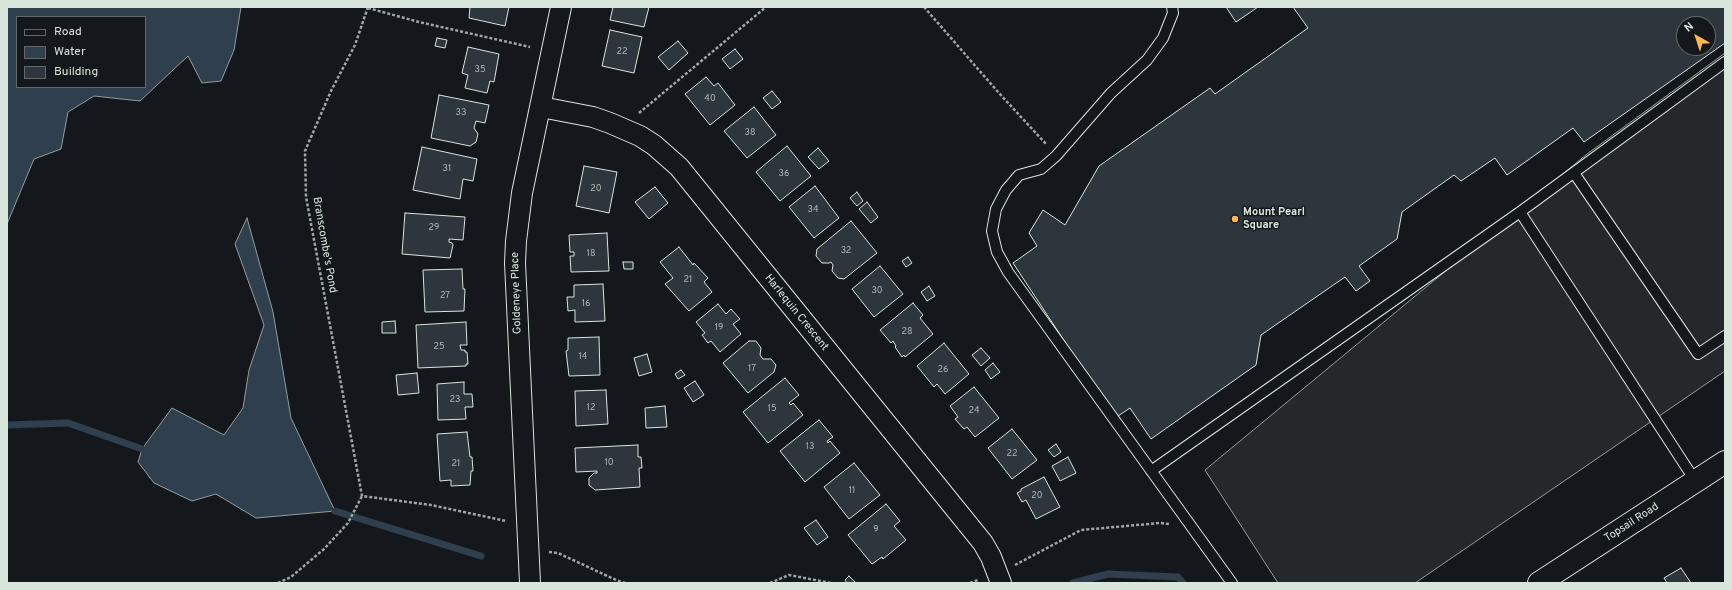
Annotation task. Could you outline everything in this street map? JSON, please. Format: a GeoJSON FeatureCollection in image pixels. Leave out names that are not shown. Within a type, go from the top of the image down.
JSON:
{"type":"FeatureCollection","features":[{"type":"Feature","properties":{"kind":"main road","name":"Topsail Road"},"geometry":{"type":"LineString","coordinates":[[1539,583],[1725,462]]}},
{"type":"Feature","properties":{"kind":"street","name":"Goldeneye Place"},"geometry":{"type":"LineString","coordinates":[[530,583],[515,270],[516,241],[522,193],[561,7]]}},
{"type":"Feature","properties":{"kind":"street","name":"Harlequin Crescent"},"geometry":{"type":"LineString","coordinates":[[541,107],[593,118],[626,130],[654,145],[679,167],[982,543],[991,557],[1001,583]]}},
{"type":"Feature","properties":{"kind":"lane"},"geometry":{"type":"LineString","coordinates":[[1172,7],[1173,13],[1163,38],[1147,60],[1111,93],[1056,156],[1041,169],[1019,174],[1006,190],[996,209],[992,231],[997,252],[1002,263],[1232,583]]}},
{"type":"Feature","properties":{"kind":"lane"},"geometry":{"type":"LineString","coordinates":[[1151,471],[1520,212],[1725,62]]}},
{"type":"Feature","properties":{"kind":"lane"},"geometry":{"type":"LineString","coordinates":[[1574,173],[1698,354],[1725,336]]}},
{"type":"Feature","properties":{"kind":"lane"},"geometry":{"type":"LineString","coordinates":[[1520,212],[1696,482]]}},
{"type":"Feature","properties":{"kind":"path"},"geometry":{"type":"LineString","coordinates":[[626,130],[638,115],[766,7]]}},
{"type":"Feature","properties":{"kind":"path"},"geometry":{"type":"LineString","coordinates":[[924,7],[993,87],[1044,142]]}},
{"type":"Feature","properties":{"kind":"path"},"geometry":{"type":"LineString","coordinates":[[368,8],[419,22],[552,52]]}},
{"type":"Feature","properties":{"kind":"path","name":"Branscombe's Pond"},"geometry":{"type":"LineString","coordinates":[[362,496],[306,197],[306,151],[331,91],[355,45],[368,8]]}},
{"type":"Feature","properties":{"kind":"path"},"geometry":{"type":"LineString","coordinates":[[278,583],[290,577],[324,549],[348,523],[362,496],[431,505],[507,521]]}},
{"type":"Feature","properties":{"kind":"path"},"geometry":{"type":"LineString","coordinates":[[1013,566],[1082,530],[1160,523],[1190,526]]}},
{"type":"Feature","properties":{"kind":"path"},"geometry":{"type":"LineString","coordinates":[[528,549],[558,553],[616,580],[626,583]]}},
{"type":"Feature","properties":{"kind":"path"},"geometry":{"type":"LineString","coordinates":[[770,583],[789,575],[831,583]]}},
{"type":"Feature","properties":{"kind":"path"},"geometry":{"type":"LineString","coordinates":[[970,583],[978,580]]}},
{"type":"Feature","properties":{"kind":"shaded area"},"geometry":{"type":"Polygon","coordinates":[[[1725,53],[1725,371],[1415,583],[1278,583],[1205,470],[1587,154],[1725,53]]]}},
{"type":"Feature","properties":{"kind":"water"},"geometry":{"type":"Polygon","coordinates":[[[7,7],[241,7],[234,50],[221,81],[202,83],[188,56],[140,101],[94,96],[68,112],[61,149],[34,159],[7,224],[7,7]]]}},
{"type":"Feature","properties":{"kind":"water"},"geometry":{"type":"Polygon","coordinates":[[[247,218],[273,312],[291,418],[335,511],[256,518],[216,494],[192,501],[154,483],[138,462],[142,449],[172,408],[224,435],[243,408],[249,370],[264,325],[235,244],[247,218]]]}},
{"type":"Feature","properties":{"kind":"building"},"geometry":{"type":"Polygon","coordinates":[[[470,7],[509,7],[505,26],[469,18],[470,7]]]}},
{"type":"Feature","properties":{"kind":"building"},"geometry":{"type":"Polygon","coordinates":[[[613,7],[649,7],[644,27],[610,20],[613,7]]]}},
{"type":"Feature","properties":{"kind":"building"},"geometry":{"type":"Polygon","coordinates":[[[1226,7],[1258,7],[1236,22],[1226,7]]]}},
{"type":"Feature","properties":{"kind":"building","name":"Mount Pearl Square"},"geometry":{"type":"Polygon","coordinates":[[[1293,7],[1725,7],[1725,43],[1716,49],[1716,16],[1676,16],[1676,56],[1706,56],[1584,142],[1573,128],[1507,175],[1495,158],[1461,181],[1454,175],[1402,212],[1397,239],[1359,266],[1370,281],[1356,291],[1345,277],[1261,335],[1256,365],[1151,439],[1130,408],[1115,418],[1013,263],[1037,246],[1029,233],[1043,210],[1065,225],[1099,166],[1210,88],[1215,94],[1308,28],[1293,7]]]}},
{"type":"Feature","properties":{"kind":"building"},"geometry":{"type":"Polygon","coordinates":[[[610,30],[642,37],[634,73],[602,66],[610,30]]]}},
{"type":"Feature","properties":{"kind":"building"},"geometry":{"type":"Polygon","coordinates":[[[437,38],[447,40],[445,48],[435,46],[437,38]]]}},
{"type":"Feature","properties":{"kind":"building"},"geometry":{"type":"Polygon","coordinates":[[[678,41],[688,53],[669,70],[658,57],[678,41]]]}},
{"type":"Feature","properties":{"kind":"building"},"geometry":{"type":"Polygon","coordinates":[[[468,47],[499,54],[494,82],[490,81],[487,93],[465,88],[468,75],[462,73],[468,47]]]}},
{"type":"Feature","properties":{"kind":"building"},"geometry":{"type":"Polygon","coordinates":[[[735,49],[743,59],[730,69],[722,59],[735,49]]]}},
{"type":"Feature","properties":{"kind":"building"},"geometry":{"type":"Polygon","coordinates":[[[706,77],[714,86],[718,83],[735,105],[710,125],[685,94],[706,77]]]}},
{"type":"Feature","properties":{"kind":"building"},"geometry":{"type":"Polygon","coordinates":[[[772,91],[781,102],[772,109],[763,98],[772,91]]]}},
{"type":"Feature","properties":{"kind":"building"},"geometry":{"type":"Polygon","coordinates":[[[439,95],[489,105],[485,123],[476,121],[474,128],[478,134],[476,142],[470,146],[431,138],[439,95]]]}},
{"type":"Feature","properties":{"kind":"building"},"geometry":{"type":"Polygon","coordinates":[[[754,107],[776,135],[747,158],[724,131],[754,107]]]}},
{"type":"Feature","properties":{"kind":"building"},"geometry":{"type":"Polygon","coordinates":[[[787,146],[811,176],[780,201],[756,172],[787,146]]]}},
{"type":"Feature","properties":{"kind":"building"},"geometry":{"type":"Polygon","coordinates":[[[422,147],[477,159],[473,181],[463,179],[460,199],[413,190],[422,147]]]}},
{"type":"Feature","properties":{"kind":"building"},"geometry":{"type":"Polygon","coordinates":[[[818,148],[829,161],[819,169],[808,157],[818,148]]]}},
{"type":"Feature","properties":{"kind":"building"},"geometry":{"type":"Polygon","coordinates":[[[584,166],[617,172],[609,213],[576,206],[584,166]]]}},
{"type":"Feature","properties":{"kind":"building"},"geometry":{"type":"Polygon","coordinates":[[[815,186],[839,218],[814,238],[789,207],[815,186]]]}},
{"type":"Feature","properties":{"kind":"building"},"geometry":{"type":"Polygon","coordinates":[[[655,187],[668,203],[649,219],[635,202],[655,187]]]}},
{"type":"Feature","properties":{"kind":"building"},"geometry":{"type":"Polygon","coordinates":[[[857,192],[863,201],[857,206],[850,198],[857,192]]]}},
{"type":"Feature","properties":{"kind":"building"},"geometry":{"type":"Polygon","coordinates":[[[867,202],[878,217],[871,223],[859,209],[867,202]]]}},
{"type":"Feature","properties":{"kind":"building"},"geometry":{"type":"Polygon","coordinates":[[[405,213],[465,217],[463,240],[449,239],[449,242],[453,245],[450,258],[402,254],[405,213]]]}},
{"type":"Feature","properties":{"kind":"building"},"geometry":{"type":"Polygon","coordinates":[[[851,221],[877,253],[844,279],[838,278],[832,271],[833,265],[831,262],[822,263],[816,256],[817,249],[851,221]]]}},
{"type":"Feature","properties":{"kind":"building"},"geometry":{"type":"Polygon","coordinates":[[[607,233],[609,271],[571,272],[570,256],[574,256],[574,252],[570,252],[569,235],[607,233]]]}},
{"type":"Feature","properties":{"kind":"building"},"geometry":{"type":"Polygon","coordinates":[[[679,247],[693,265],[694,263],[708,278],[704,282],[712,292],[689,311],[665,284],[673,278],[660,262],[679,247]]]}},
{"type":"Feature","properties":{"kind":"building"},"geometry":{"type":"Polygon","coordinates":[[[908,257],[912,263],[906,267],[902,261],[908,257]]]}},
{"type":"Feature","properties":{"kind":"building"},"geometry":{"type":"Polygon","coordinates":[[[623,262],[633,262],[633,269],[624,269],[623,262]]]}},
{"type":"Feature","properties":{"kind":"building"},"geometry":{"type":"Polygon","coordinates":[[[880,266],[903,294],[874,317],[852,289],[880,266]]]}},
{"type":"Feature","properties":{"kind":"building"},"geometry":{"type":"Polygon","coordinates":[[[462,269],[463,289],[465,289],[464,311],[425,312],[423,270],[462,269]]]}},
{"type":"Feature","properties":{"kind":"building"},"geometry":{"type":"Polygon","coordinates":[[[603,284],[605,321],[575,322],[575,310],[568,311],[567,297],[574,297],[574,285],[603,284]]]}},
{"type":"Feature","properties":{"kind":"building"},"geometry":{"type":"Polygon","coordinates":[[[929,286],[935,296],[927,301],[921,292],[929,286]]]}},
{"type":"Feature","properties":{"kind":"building"},"geometry":{"type":"Polygon","coordinates":[[[913,303],[923,315],[920,318],[933,334],[905,357],[904,355],[902,357],[893,341],[891,343],[880,330],[913,303]]]}},
{"type":"Feature","properties":{"kind":"building"},"geometry":{"type":"Polygon","coordinates":[[[718,304],[726,314],[731,309],[740,319],[733,324],[741,334],[720,352],[711,341],[708,343],[702,335],[705,333],[696,322],[718,304]]]}},
{"type":"Feature","properties":{"kind":"building"},"geometry":{"type":"Polygon","coordinates":[[[395,321],[396,333],[382,333],[382,322],[395,321]]]}},
{"type":"Feature","properties":{"kind":"building"},"geometry":{"type":"Polygon","coordinates":[[[466,322],[467,345],[460,345],[461,350],[465,350],[465,352],[467,352],[468,364],[466,364],[466,366],[418,368],[416,325],[466,322]]]}},
{"type":"Feature","properties":{"kind":"building"},"geometry":{"type":"Polygon","coordinates":[[[599,337],[600,375],[569,376],[566,351],[568,350],[568,338],[599,337]]]}},
{"type":"Feature","properties":{"kind":"building"},"geometry":{"type":"Polygon","coordinates":[[[749,341],[756,341],[761,348],[760,355],[763,359],[771,359],[776,365],[774,372],[748,393],[723,363],[749,341]]]}},
{"type":"Feature","properties":{"kind":"building"},"geometry":{"type":"Polygon","coordinates":[[[944,343],[969,374],[945,394],[937,384],[934,387],[917,366],[944,343]]]}},
{"type":"Feature","properties":{"kind":"building"},"geometry":{"type":"Polygon","coordinates":[[[981,348],[990,358],[981,366],[972,355],[981,348]]]}},
{"type":"Feature","properties":{"kind":"building"},"geometry":{"type":"Polygon","coordinates":[[[647,354],[652,372],[639,376],[634,358],[647,354]]]}},
{"type":"Feature","properties":{"kind":"building"},"geometry":{"type":"Polygon","coordinates":[[[993,363],[1000,372],[991,379],[985,370],[993,363]]]}},
{"type":"Feature","properties":{"kind":"building"},"geometry":{"type":"Polygon","coordinates":[[[681,370],[685,375],[678,379],[675,374],[681,370]]]}},
{"type":"Feature","properties":{"kind":"building"},"geometry":{"type":"Polygon","coordinates":[[[417,373],[419,393],[398,395],[396,375],[417,373]]]}},
{"type":"Feature","properties":{"kind":"building"},"geometry":{"type":"Polygon","coordinates":[[[785,378],[799,395],[789,403],[791,405],[793,403],[803,415],[768,443],[743,412],[785,378]]]}},
{"type":"Feature","properties":{"kind":"building"},"geometry":{"type":"Polygon","coordinates":[[[695,381],[704,395],[693,402],[684,388],[695,381]]]}},
{"type":"Feature","properties":{"kind":"building"},"geometry":{"type":"Polygon","coordinates":[[[464,382],[464,394],[472,394],[473,407],[465,407],[466,419],[438,420],[437,384],[464,382]]]}},
{"type":"Feature","properties":{"kind":"building"},"geometry":{"type":"Polygon","coordinates":[[[974,387],[999,418],[975,437],[967,427],[964,429],[955,419],[958,417],[950,406],[974,387]]]}},
{"type":"Feature","properties":{"kind":"building"},"geometry":{"type":"Polygon","coordinates":[[[606,390],[608,424],[576,426],[575,391],[606,390]]]}},
{"type":"Feature","properties":{"kind":"building"},"geometry":{"type":"Polygon","coordinates":[[[665,406],[667,427],[646,428],[645,408],[665,406]]]}},
{"type":"Feature","properties":{"kind":"building"},"geometry":{"type":"Polygon","coordinates":[[[819,420],[833,437],[827,441],[828,443],[830,441],[840,453],[805,482],[780,451],[819,420]]]}},
{"type":"Feature","properties":{"kind":"building"},"geometry":{"type":"Polygon","coordinates":[[[1012,429],[1037,460],[1012,479],[988,448],[1012,429]]]}},
{"type":"Feature","properties":{"kind":"building"},"geometry":{"type":"Polygon","coordinates":[[[467,432],[473,471],[471,471],[470,485],[451,486],[451,480],[440,481],[437,434],[467,432]]]}},
{"type":"Feature","properties":{"kind":"building"},"geometry":{"type":"Polygon","coordinates":[[[1056,444],[1061,452],[1054,457],[1048,450],[1056,444]]]}},
{"type":"Feature","properties":{"kind":"building"},"geometry":{"type":"Polygon","coordinates":[[[638,445],[638,457],[641,457],[642,468],[639,468],[640,487],[595,490],[589,485],[589,478],[594,473],[597,473],[597,471],[576,472],[575,448],[638,445]]]}},
{"type":"Feature","properties":{"kind":"building"},"geometry":{"type":"Polygon","coordinates":[[[1068,457],[1076,473],[1060,481],[1052,466],[1068,457]]]}},
{"type":"Feature","properties":{"kind":"building"},"geometry":{"type":"Polygon","coordinates":[[[854,463],[880,495],[849,519],[824,487],[854,463]]]}},
{"type":"Feature","properties":{"kind":"building"},"geometry":{"type":"Polygon","coordinates":[[[1044,477],[1060,507],[1036,519],[1026,500],[1022,502],[1017,493],[1021,491],[1021,489],[1044,477]]]}},
{"type":"Feature","properties":{"kind":"building"},"geometry":{"type":"Polygon","coordinates":[[[886,504],[900,521],[894,526],[906,540],[883,559],[882,557],[872,564],[848,535],[886,504]]]}},
{"type":"Feature","properties":{"kind":"building"},"geometry":{"type":"Polygon","coordinates":[[[816,520],[828,537],[817,545],[804,528],[816,520]]]}},
{"type":"Feature","properties":{"kind":"building"},"geometry":{"type":"Polygon","coordinates":[[[1681,568],[1691,583],[1667,583],[1664,578],[1681,568]]]}},
{"type":"Feature","properties":{"kind":"building"},"geometry":{"type":"Polygon","coordinates":[[[849,576],[855,582],[854,583],[847,583],[845,580],[849,576]]]}},
{"type":"Feature","properties":{"kind":"waterway"},"geometry":{"type":"LineString","coordinates":[[7,425],[68,423],[142,449]]}},
{"type":"Feature","properties":{"kind":"waterway"},"geometry":{"type":"LineString","coordinates":[[335,511],[481,556]]}},
{"type":"Feature","properties":{"kind":"waterway"},"geometry":{"type":"LineString","coordinates":[[1073,583],[1108,574],[1178,577],[1183,583]]}},
{"type":"Feature","properties":{"kind":"place","name":"Mount Pearl Square"},"geometry":{"type":"Point","coordinates":[1235,219]}}]}
